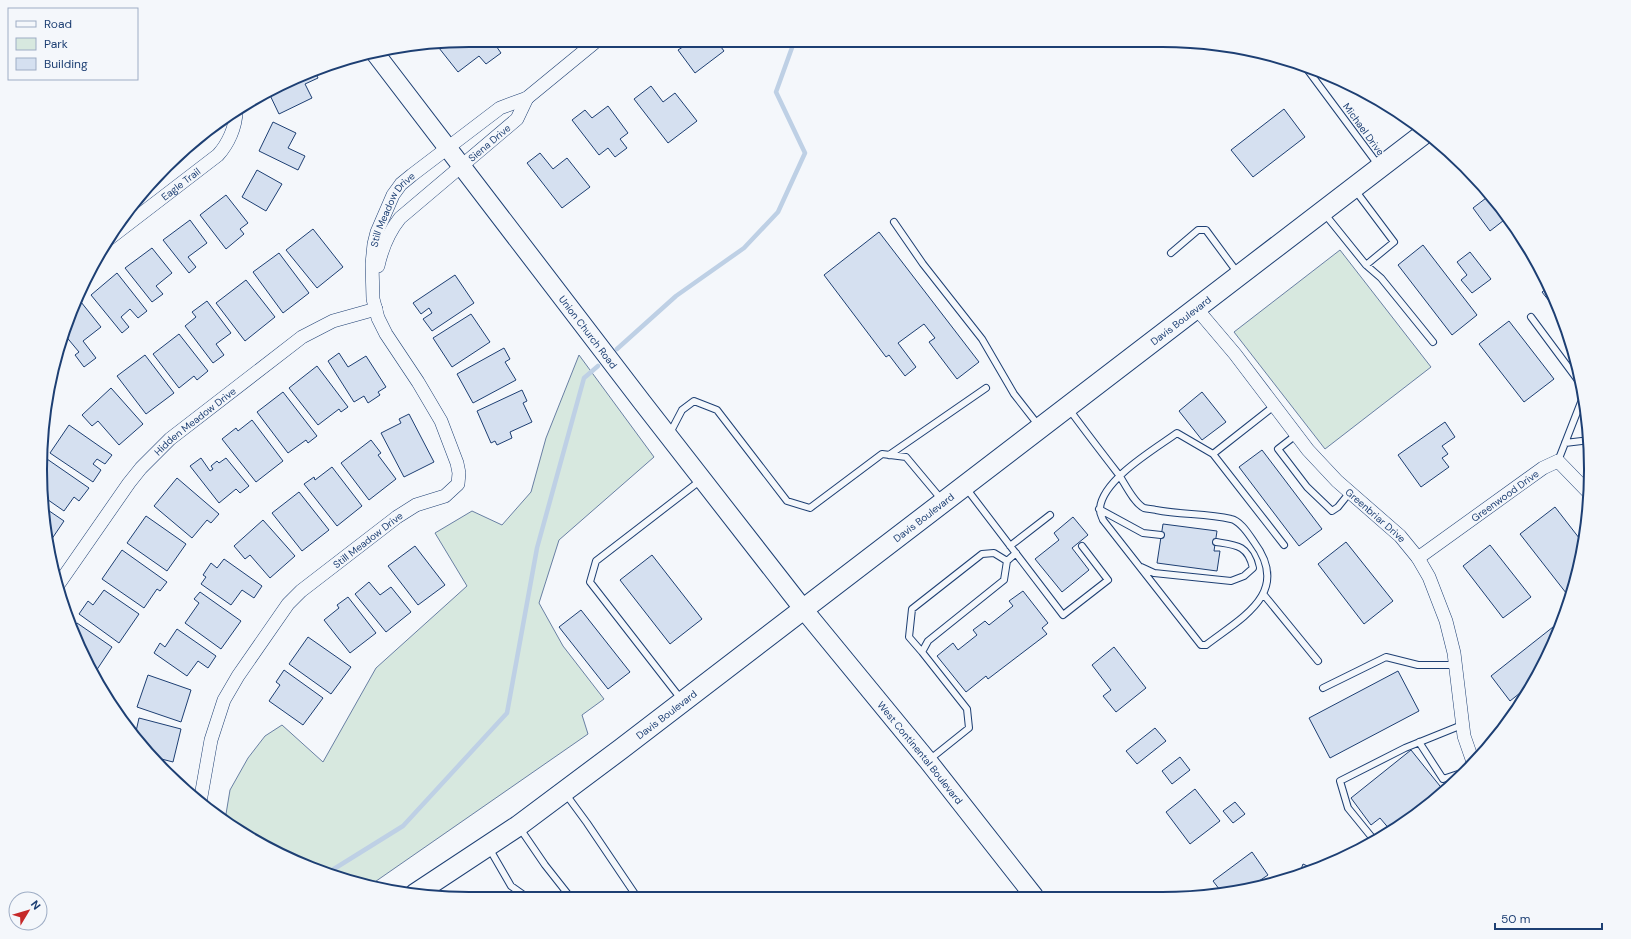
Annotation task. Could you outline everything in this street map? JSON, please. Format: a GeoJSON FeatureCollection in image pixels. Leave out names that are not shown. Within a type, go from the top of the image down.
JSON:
{"type":"FeatureCollection","features":[{"type":"Feature","properties":{"kind":"main road","name":"Davis Boulevard"},"geometry":{"type":"LineString","coordinates":[[423,889],[518,826],[564,792],[804,610],[1040,427],[1421,136]]}},
{"type":"Feature","properties":{"kind":"street","name":"Siena Drive"},"geometry":{"type":"LineString","coordinates":[[448,148],[500,108],[527,98],[589,47]]}},
{"type":"Feature","properties":{"kind":"street","name":"Union Church Road"},"geometry":{"type":"LineString","coordinates":[[378,57],[804,610]]}},
{"type":"Feature","properties":{"kind":"street","name":"Siena Drive"},"geometry":{"type":"LineString","coordinates":[[462,166],[517,119],[527,98]]}},
{"type":"Feature","properties":{"kind":"street","name":"Eagle Trail"},"geometry":{"type":"LineString","coordinates":[[124,226],[218,155],[229,140],[235,118]]}},
{"type":"Feature","properties":{"kind":"street","name":"Still Meadow Drive"},"geometry":{"type":"LineString","coordinates":[[201,796],[211,740],[224,700],[238,676],[288,604],[301,590],[397,517],[416,505],[445,496],[458,484],[458,463],[441,422],[418,382],[386,334],[373,299],[374,244],[381,222],[393,195],[401,184],[448,148]]}},
{"type":"Feature","properties":{"kind":"street","name":"Still Meadow Drive"},"geometry":{"type":"LineString","coordinates":[[373,290],[381,254],[388,235],[394,226],[408,211],[462,166]]}},
{"type":"Feature","properties":{"kind":"street","name":"Greenbriar Drive"},"geometry":{"type":"LineString","coordinates":[[1196,308],[1235,354],[1308,450],[1337,481],[1400,536],[1418,558],[1429,576],[1446,621],[1454,653],[1464,736],[1472,756]]}},
{"type":"Feature","properties":{"kind":"street","name":"Hidden Meadow Drive"},"geometry":{"type":"LineString","coordinates":[[61,580],[128,483],[170,439],[302,337],[333,321],[376,309]]}},
{"type":"Feature","properties":{"kind":"street"},"geometry":{"type":"LineString","coordinates":[[1558,461],[1583,487]]}},
{"type":"Feature","properties":{"kind":"street","name":"Greenwood Drive"},"geometry":{"type":"LineString","coordinates":[[1418,558],[1543,468],[1558,461]]}},
{"type":"Feature","properties":{"kind":"street","name":"West Continental Boulevard"},"geometry":{"type":"LineString","coordinates":[[804,610],[928,761],[1031,892]]}},
{"type":"Feature","properties":{"kind":"lane","name":"Michael Drive"},"geometry":{"type":"LineString","coordinates":[[1311,74],[1380,167]]}},
{"type":"Feature","properties":{"kind":"lane"},"geometry":{"type":"LineString","coordinates":[[1353,187],[1394,242],[1366,265]]}},
{"type":"Feature","properties":{"kind":"lane"},"geometry":{"type":"LineString","coordinates":[[1323,211],[1366,265],[1381,278],[1433,342]]}},
{"type":"Feature","properties":{"kind":"lane"},"geometry":{"type":"LineString","coordinates":[[894,222],[923,264],[982,339],[1014,394],[1040,427]]}},
{"type":"Feature","properties":{"kind":"lane"},"geometry":{"type":"LineString","coordinates":[[1171,253],[1198,230],[1206,230],[1239,275]]}},
{"type":"Feature","properties":{"kind":"lane"},"geometry":{"type":"LineString","coordinates":[[1531,317],[1573,374]]}},
{"type":"Feature","properties":{"kind":"lane"},"geometry":{"type":"LineString","coordinates":[[890,455],[986,388]]}},
{"type":"Feature","properties":{"kind":"lane"},"geometry":{"type":"LineString","coordinates":[[669,436],[682,410],[694,401],[717,410],[787,501],[810,508],[882,454],[906,457],[943,502]]}},
{"type":"Feature","properties":{"kind":"lane"},"geometry":{"type":"LineString","coordinates":[[1212,454],[1274,406]]}},
{"type":"Feature","properties":{"kind":"lane"},"geometry":{"type":"LineString","coordinates":[[1067,407],[1119,475],[1133,496],[1144,508],[1234,519],[1245,530],[1261,551],[1266,570],[1267,585],[1264,595],[1254,608],[1206,646],[1202,645],[1103,520],[1099,509],[1105,494],[1119,475],[1177,433],[1212,454],[1284,545]]}},
{"type":"Feature","properties":{"kind":"lane"},"geometry":{"type":"LineString","coordinates":[[1558,461],[1579,407]]}},
{"type":"Feature","properties":{"kind":"lane"},"geometry":{"type":"LineString","coordinates":[[1296,435],[1278,449],[1307,487],[1332,511],[1338,507],[1350,492]]}},
{"type":"Feature","properties":{"kind":"lane"},"geometry":{"type":"LineString","coordinates":[[1565,443],[1583,441]]}},
{"type":"Feature","properties":{"kind":"lane"},"geometry":{"type":"LineString","coordinates":[[683,702],[590,582],[596,561],[702,479]]}},
{"type":"Feature","properties":{"kind":"lane"},"geometry":{"type":"LineString","coordinates":[[964,486],[1063,615],[1108,580],[1082,546]]}},
{"type":"Feature","properties":{"kind":"lane"},"geometry":{"type":"LineString","coordinates":[[1099,509],[1143,533],[1161,536]]}},
{"type":"Feature","properties":{"kind":"lane"},"geometry":{"type":"LineString","coordinates":[[1010,546],[1050,515]]}},
{"type":"Feature","properties":{"kind":"lane"},"geometry":{"type":"LineString","coordinates":[[1139,566],[1154,573],[1231,581],[1244,576],[1253,568],[1251,558],[1244,549],[1231,544],[1216,542]]}},
{"type":"Feature","properties":{"kind":"lane"},"geometry":{"type":"LineString","coordinates":[[928,761],[970,728],[967,709],[909,637],[912,609],[982,554],[994,553],[1007,561]]}},
{"type":"Feature","properties":{"kind":"lane"},"geometry":{"type":"LineString","coordinates":[[922,652],[928,642],[1004,580],[1007,561],[1016,553]]}},
{"type":"Feature","properties":{"kind":"lane"},"geometry":{"type":"LineString","coordinates":[[1264,595],[1318,661]]}},
{"type":"Feature","properties":{"kind":"lane"},"geometry":{"type":"LineString","coordinates":[[1323,688],[1386,657],[1418,665],[1455,666]]}},
{"type":"Feature","properties":{"kind":"lane"},"geometry":{"type":"LineString","coordinates":[[1371,836],[1348,808],[1340,781],[1419,742],[1462,725]]}},
{"type":"Feature","properties":{"kind":"lane"},"geometry":{"type":"LineString","coordinates":[[1419,742],[1443,779],[1451,776]]}},
{"type":"Feature","properties":{"kind":"lane"},"geometry":{"type":"LineString","coordinates":[[564,792],[634,892]]}},
{"type":"Feature","properties":{"kind":"lane"},"geometry":{"type":"LineString","coordinates":[[518,826],[545,865],[566,892]]}},
{"type":"Feature","properties":{"kind":"lane"},"geometry":{"type":"LineString","coordinates":[[488,846],[511,886],[520,892]]}},
{"type":"Feature","properties":{"kind":"green space"},"geometry":{"type":"Polygon","coordinates":[[[1340,250],[1431,367],[1325,449],[1234,332],[1340,250]]]}},
{"type":"Feature","properties":{"kind":"green space"},"geometry":{"type":"Polygon","coordinates":[[[579,355],[654,457],[559,540],[539,603],[563,646],[604,699],[582,715],[588,734],[376,881],[334,870],[308,860],[258,835],[226,815],[230,790],[248,758],[265,736],[282,725],[323,762],[376,668],[467,586],[435,533],[472,511],[502,525],[531,492],[546,438],[579,355]]]}},
{"type":"Feature","properties":{"kind":"building"},"geometry":{"type":"Polygon","coordinates":[[[497,47],[501,53],[486,64],[479,56],[458,72],[439,48],[497,47]]]}},
{"type":"Feature","properties":{"kind":"building"},"geometry":{"type":"Polygon","coordinates":[[[683,47],[721,47],[724,51],[695,73],[678,50],[683,47]]]}},
{"type":"Feature","properties":{"kind":"building"},"geometry":{"type":"Polygon","coordinates":[[[317,76],[318,78],[305,84],[312,98],[279,114],[271,97],[317,76]]]}},
{"type":"Feature","properties":{"kind":"building"},"geometry":{"type":"Polygon","coordinates":[[[651,86],[663,102],[675,93],[697,121],[668,143],[634,99],[651,86]]]}},
{"type":"Feature","properties":{"kind":"building"},"geometry":{"type":"Polygon","coordinates":[[[608,106],[628,133],[620,139],[627,148],[615,157],[608,148],[599,155],[572,120],[585,110],[592,118],[608,106]]]}},
{"type":"Feature","properties":{"kind":"building"},"geometry":{"type":"Polygon","coordinates":[[[1284,109],[1305,137],[1253,177],[1231,150],[1284,109]]]}},
{"type":"Feature","properties":{"kind":"building"},"geometry":{"type":"Polygon","coordinates":[[[273,122],[296,133],[288,148],[305,156],[298,170],[259,151],[273,122]]]}},
{"type":"Feature","properties":{"kind":"building"},"geometry":{"type":"Polygon","coordinates":[[[540,153],[553,169],[567,158],[590,187],[562,208],[527,163],[540,153]]]}},
{"type":"Feature","properties":{"kind":"building"},"geometry":{"type":"Polygon","coordinates":[[[257,170],[282,184],[266,211],[242,197],[257,170]]]}},
{"type":"Feature","properties":{"kind":"building"},"geometry":{"type":"Polygon","coordinates":[[[226,195],[248,223],[240,229],[244,234],[226,249],[200,215],[226,195]]]}},
{"type":"Feature","properties":{"kind":"building"},"geometry":{"type":"Polygon","coordinates":[[[1485,198],[1503,221],[1490,231],[1473,208],[1485,198]]]}},
{"type":"Feature","properties":{"kind":"building"},"geometry":{"type":"Polygon","coordinates":[[[190,220],[207,243],[188,257],[196,267],[189,273],[163,240],[190,220]]]}},
{"type":"Feature","properties":{"kind":"building"},"geometry":{"type":"Polygon","coordinates":[[[313,229],[343,267],[317,288],[286,250],[313,229]]]}},
{"type":"Feature","properties":{"kind":"building"},"geometry":{"type":"Polygon","coordinates":[[[879,232],[979,362],[957,379],[929,342],[935,338],[924,324],[898,343],[916,367],[905,376],[889,355],[886,357],[824,275],[879,232]]]}},
{"type":"Feature","properties":{"kind":"building"},"geometry":{"type":"Polygon","coordinates":[[[1423,245],[1477,315],[1452,335],[1398,265],[1423,245]]]}},
{"type":"Feature","properties":{"kind":"building"},"geometry":{"type":"Polygon","coordinates":[[[152,248],[172,273],[156,286],[163,294],[152,302],[125,268],[152,248]]]}},
{"type":"Feature","properties":{"kind":"building"},"geometry":{"type":"Polygon","coordinates":[[[1470,252],[1491,279],[1472,293],[1461,280],[1467,275],[1457,262],[1470,252]]]}},
{"type":"Feature","properties":{"kind":"building"},"geometry":{"type":"Polygon","coordinates":[[[279,253],[309,293],[283,313],[253,272],[279,253]]]}},
{"type":"Feature","properties":{"kind":"building"},"geometry":{"type":"Polygon","coordinates":[[[117,273],[147,311],[138,318],[130,309],[121,317],[129,327],[122,333],[91,295],[117,273]]]}},
{"type":"Feature","properties":{"kind":"building"},"geometry":{"type":"Polygon","coordinates":[[[455,275],[474,303],[432,331],[423,319],[432,313],[429,308],[421,314],[413,303],[455,275]]]}},
{"type":"Feature","properties":{"kind":"building"},"geometry":{"type":"Polygon","coordinates":[[[246,280],[275,317],[245,341],[216,303],[246,280]]]}},
{"type":"Feature","properties":{"kind":"building"},"geometry":{"type":"Polygon","coordinates":[[[1544,291],[1548,300],[1542,292],[1544,291]]]}},
{"type":"Feature","properties":{"kind":"building"},"geometry":{"type":"Polygon","coordinates":[[[207,301],[231,333],[216,344],[224,355],[213,363],[185,326],[196,317],[192,312],[207,301]]]}},
{"type":"Feature","properties":{"kind":"building"},"geometry":{"type":"Polygon","coordinates":[[[82,303],[101,327],[83,341],[96,358],[84,367],[75,355],[79,352],[68,338],[82,303]]]}},
{"type":"Feature","properties":{"kind":"building"},"geometry":{"type":"Polygon","coordinates":[[[471,314],[490,342],[452,367],[433,338],[471,314]]]}},
{"type":"Feature","properties":{"kind":"building"},"geometry":{"type":"Polygon","coordinates":[[[1509,321],[1554,379],[1524,402],[1479,344],[1509,321]]]}},
{"type":"Feature","properties":{"kind":"building"},"geometry":{"type":"Polygon","coordinates":[[[179,334],[208,371],[197,380],[194,376],[179,388],[153,354],[179,334]]]}},
{"type":"Feature","properties":{"kind":"building"},"geometry":{"type":"Polygon","coordinates":[[[504,348],[510,359],[505,362],[516,380],[473,403],[457,374],[504,348]]]}},
{"type":"Feature","properties":{"kind":"building"},"geometry":{"type":"Polygon","coordinates":[[[339,353],[348,367],[366,356],[386,387],[378,392],[380,395],[368,403],[364,396],[354,402],[328,361],[339,353]]]}},
{"type":"Feature","properties":{"kind":"building"},"geometry":{"type":"Polygon","coordinates":[[[145,355],[174,393],[146,414],[117,376],[145,355]]]}},
{"type":"Feature","properties":{"kind":"building"},"geometry":{"type":"Polygon","coordinates":[[[317,366],[348,407],[341,412],[339,409],[318,425],[289,388],[317,366]]]}},
{"type":"Feature","properties":{"kind":"building"},"geometry":{"type":"Polygon","coordinates":[[[111,388],[143,424],[119,445],[98,421],[92,426],[82,415],[111,388]]]}},
{"type":"Feature","properties":{"kind":"building"},"geometry":{"type":"Polygon","coordinates":[[[522,390],[527,401],[523,403],[532,422],[510,432],[512,438],[497,445],[495,441],[491,443],[477,411],[522,390]]]}},
{"type":"Feature","properties":{"kind":"building"},"geometry":{"type":"Polygon","coordinates":[[[283,392],[317,436],[308,443],[306,440],[288,453],[257,412],[283,392]]]}},
{"type":"Feature","properties":{"kind":"building"},"geometry":{"type":"Polygon","coordinates":[[[1202,392],[1226,422],[1202,440],[1179,411],[1202,392]]]}},
{"type":"Feature","properties":{"kind":"building"},"geometry":{"type":"Polygon","coordinates":[[[409,414],[434,462],[404,477],[381,433],[401,423],[399,419],[409,414]]]}},
{"type":"Feature","properties":{"kind":"building"},"geometry":{"type":"Polygon","coordinates":[[[252,420],[283,461],[256,482],[222,439],[236,428],[238,431],[252,420]]]}},
{"type":"Feature","properties":{"kind":"building"},"geometry":{"type":"Polygon","coordinates":[[[1445,422],[1455,437],[1442,446],[1448,454],[1442,458],[1449,467],[1421,487],[1398,455],[1445,422]]]}},
{"type":"Feature","properties":{"kind":"building"},"geometry":{"type":"Polygon","coordinates":[[[69,425],[112,455],[105,464],[97,459],[93,464],[101,470],[93,482],[50,453],[69,425]]]}},
{"type":"Feature","properties":{"kind":"building"},"geometry":{"type":"Polygon","coordinates":[[[371,440],[381,453],[378,455],[396,479],[369,500],[341,463],[371,440]]]}},
{"type":"Feature","properties":{"kind":"building"},"geometry":{"type":"Polygon","coordinates":[[[1262,450],[1322,529],[1299,546],[1239,467],[1262,450]]]}},
{"type":"Feature","properties":{"kind":"building"},"geometry":{"type":"Polygon","coordinates":[[[201,458],[210,471],[213,469],[211,466],[217,461],[219,463],[226,458],[249,486],[240,493],[236,489],[219,503],[190,466],[201,458]]]}},
{"type":"Feature","properties":{"kind":"building"},"geometry":{"type":"Polygon","coordinates":[[[47,459],[89,488],[79,501],[74,497],[64,511],[48,500],[47,459]]]}},
{"type":"Feature","properties":{"kind":"building"},"geometry":{"type":"Polygon","coordinates":[[[332,467],[362,506],[337,526],[304,484],[314,477],[315,480],[332,467]]]}},
{"type":"Feature","properties":{"kind":"building"},"geometry":{"type":"Polygon","coordinates":[[[177,478],[219,514],[211,523],[207,520],[192,538],[154,506],[177,478]]]}},
{"type":"Feature","properties":{"kind":"building"},"geometry":{"type":"Polygon","coordinates":[[[299,492],[329,530],[302,551],[272,513],[299,492]]]}},
{"type":"Feature","properties":{"kind":"building"},"geometry":{"type":"Polygon","coordinates":[[[1555,507],[1578,537],[1566,593],[1520,534],[1555,507]]]}},
{"type":"Feature","properties":{"kind":"building"},"geometry":{"type":"Polygon","coordinates":[[[50,511],[64,521],[53,537],[50,511]]]}},
{"type":"Feature","properties":{"kind":"building"},"geometry":{"type":"Polygon","coordinates":[[[146,516],[186,544],[167,571],[127,543],[146,516]]]}},
{"type":"Feature","properties":{"kind":"building"},"geometry":{"type":"Polygon","coordinates":[[[1073,517],[1088,535],[1072,548],[1089,570],[1062,592],[1035,559],[1059,540],[1054,533],[1073,517]]]}},
{"type":"Feature","properties":{"kind":"building"},"geometry":{"type":"Polygon","coordinates":[[[263,520],[295,556],[270,578],[250,555],[245,559],[234,546],[263,520]]]}},
{"type":"Feature","properties":{"kind":"building"},"geometry":{"type":"Polygon","coordinates":[[[1163,524],[1217,531],[1214,551],[1220,551],[1217,571],[1157,563],[1163,524]]]}},
{"type":"Feature","properties":{"kind":"building"},"geometry":{"type":"Polygon","coordinates":[[[1346,542],[1393,601],[1364,624],[1318,564],[1346,542]]]}},
{"type":"Feature","properties":{"kind":"building"},"geometry":{"type":"Polygon","coordinates":[[[1490,545],[1531,597],[1503,618],[1463,566],[1490,545]]]}},
{"type":"Feature","properties":{"kind":"building"},"geometry":{"type":"Polygon","coordinates":[[[415,546],[445,585],[418,605],[388,566],[415,546]]]}},
{"type":"Feature","properties":{"kind":"building"},"geometry":{"type":"Polygon","coordinates":[[[122,550],[167,582],[160,591],[157,589],[144,608],[102,579],[122,550]]]}},
{"type":"Feature","properties":{"kind":"building"},"geometry":{"type":"Polygon","coordinates":[[[652,555],[702,619],[670,644],[620,580],[652,555]]]}},
{"type":"Feature","properties":{"kind":"building"},"geometry":{"type":"Polygon","coordinates":[[[224,559],[262,586],[254,598],[242,590],[231,605],[201,584],[206,577],[203,575],[211,563],[217,568],[224,559]]]}},
{"type":"Feature","properties":{"kind":"building"},"geometry":{"type":"Polygon","coordinates":[[[369,582],[380,595],[391,587],[411,612],[386,632],[355,594],[369,582]]]}},
{"type":"Feature","properties":{"kind":"building"},"geometry":{"type":"Polygon","coordinates":[[[104,590],[139,614],[119,643],[79,614],[88,601],[93,605],[104,590]]]}},
{"type":"Feature","properties":{"kind":"building"},"geometry":{"type":"Polygon","coordinates":[[[1023,591],[1048,623],[1042,628],[1047,634],[988,679],[986,676],[966,692],[937,656],[953,643],[958,650],[977,635],[973,630],[985,621],[989,625],[1013,606],[1009,601],[1023,591]]]}},
{"type":"Feature","properties":{"kind":"building"},"geometry":{"type":"Polygon","coordinates":[[[200,592],[241,621],[221,649],[185,623],[199,603],[194,599],[200,592]]]}},
{"type":"Feature","properties":{"kind":"building"},"geometry":{"type":"Polygon","coordinates":[[[348,597],[376,633],[350,653],[324,620],[339,608],[337,605],[348,597]]]}},
{"type":"Feature","properties":{"kind":"building"},"geometry":{"type":"Polygon","coordinates":[[[581,610],[630,672],[608,689],[559,627],[581,610]]]}},
{"type":"Feature","properties":{"kind":"building"},"geometry":{"type":"Polygon","coordinates":[[[77,623],[112,647],[98,669],[79,631],[77,623]]]}},
{"type":"Feature","properties":{"kind":"building"},"geometry":{"type":"Polygon","coordinates":[[[1553,627],[1527,681],[1519,693],[1510,701],[1491,676],[1553,627]]]}},
{"type":"Feature","properties":{"kind":"building"},"geometry":{"type":"Polygon","coordinates":[[[177,629],[216,656],[208,668],[198,661],[187,676],[154,653],[160,643],[165,647],[177,629]]]}},
{"type":"Feature","properties":{"kind":"building"},"geometry":{"type":"Polygon","coordinates":[[[308,637],[351,667],[331,694],[289,664],[308,637]]]}},
{"type":"Feature","properties":{"kind":"building"},"geometry":{"type":"Polygon","coordinates":[[[1114,647],[1146,688],[1116,712],[1103,696],[1111,690],[1092,665],[1114,647]]]}},
{"type":"Feature","properties":{"kind":"building"},"geometry":{"type":"Polygon","coordinates":[[[284,670],[323,698],[303,725],[269,701],[280,685],[276,682],[284,670]]]}},
{"type":"Feature","properties":{"kind":"building"},"geometry":{"type":"Polygon","coordinates":[[[1398,671],[1419,711],[1330,758],[1309,718],[1398,671]]]}},
{"type":"Feature","properties":{"kind":"building"},"geometry":{"type":"Polygon","coordinates":[[[148,675],[191,690],[181,722],[137,707],[148,675]]]}},
{"type":"Feature","properties":{"kind":"building"},"geometry":{"type":"Polygon","coordinates":[[[139,718],[181,729],[173,762],[163,759],[136,730],[139,718]]]}},
{"type":"Feature","properties":{"kind":"building"},"geometry":{"type":"Polygon","coordinates":[[[1155,728],[1166,741],[1137,764],[1126,751],[1155,728]]]}},
{"type":"Feature","properties":{"kind":"building"},"geometry":{"type":"Polygon","coordinates":[[[1411,750],[1440,787],[1419,805],[1387,826],[1380,818],[1371,825],[1351,798],[1411,750]]]}},
{"type":"Feature","properties":{"kind":"building"},"geometry":{"type":"Polygon","coordinates":[[[1180,757],[1190,770],[1172,784],[1162,771],[1180,757]]]}},
{"type":"Feature","properties":{"kind":"building"},"geometry":{"type":"Polygon","coordinates":[[[1195,789],[1220,821],[1190,844],[1166,812],[1195,789]]]}},
{"type":"Feature","properties":{"kind":"building"},"geometry":{"type":"Polygon","coordinates":[[[1235,802],[1245,814],[1233,823],[1223,811],[1235,802]]]}},
{"type":"Feature","properties":{"kind":"building"},"geometry":{"type":"Polygon","coordinates":[[[1252,852],[1268,875],[1260,880],[1218,888],[1213,881],[1252,852]]]}},
{"type":"Feature","properties":{"kind":"building"},"geometry":{"type":"Polygon","coordinates":[[[1303,864],[1307,866],[1301,868],[1303,864]]]}},
{"type":"Feature","properties":{"kind":"waterway"},"geometry":{"type":"LineString","coordinates":[[617,349],[676,296],[744,248],[778,212],[805,153],[776,92],[792,47]]}},
{"type":"Feature","properties":{"kind":"waterway"},"geometry":{"type":"LineString","coordinates":[[333,870],[403,826],[507,713],[537,548],[584,378],[598,366]]}}]}
